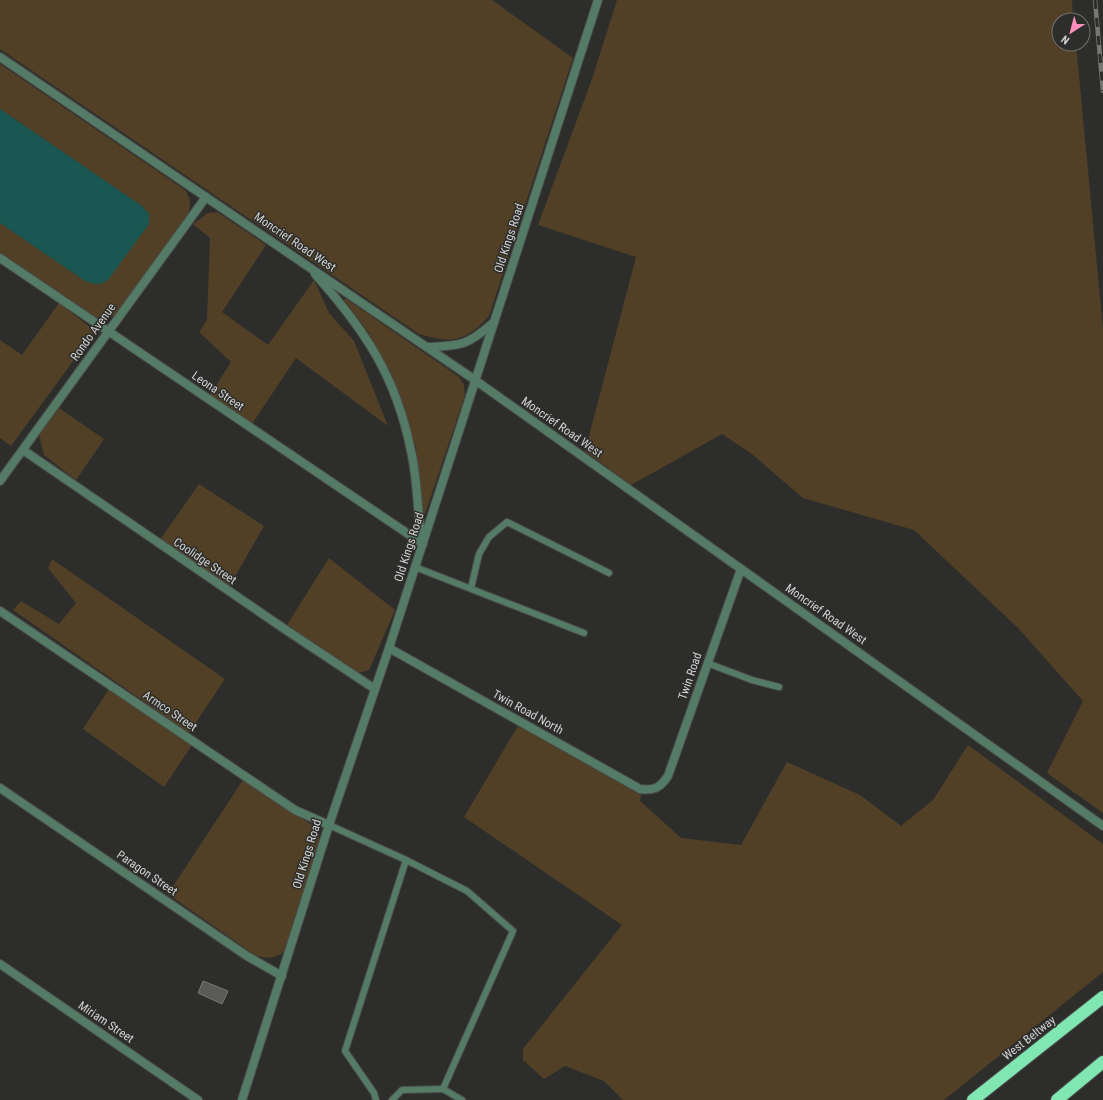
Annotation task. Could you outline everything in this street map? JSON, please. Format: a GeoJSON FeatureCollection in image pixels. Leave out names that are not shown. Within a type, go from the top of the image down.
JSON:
{"type":"FeatureCollection","features":[{"type":"Feature","properties":{"kind":"highway","name":"West Beltway"},"geometry":{"type":"LineString","coordinates":[[973,1100],[1103,997]]}},
{"type":"Feature","properties":{"kind":"highway"},"geometry":{"type":"LineString","coordinates":[[1057,1100],[1103,1062]]}},
{"type":"Feature","properties":{"kind":"street","name":"Old Kings Road"},"geometry":{"type":"LineString","coordinates":[[242,1100],[329,825],[423,544],[598,0]]}},
{"type":"Feature","properties":{"kind":"street","name":"Moncrief Road West"},"geometry":{"type":"LineString","coordinates":[[0,57],[307,264],[475,380],[741,569],[816,620],[1103,826]]}},
{"type":"Feature","properties":{"kind":"street","name":"Rondo Avenue"},"geometry":{"type":"LineString","coordinates":[[0,481],[206,197]]}},
{"type":"Feature","properties":{"kind":"street","name":"Leona Street"},"geometry":{"type":"LineString","coordinates":[[0,258],[109,330],[423,544]]}},
{"type":"Feature","properties":{"kind":"street"},"geometry":{"type":"LineString","coordinates":[[307,264],[347,310],[371,345],[390,380],[412,451],[417,514],[423,544]]}},
{"type":"Feature","properties":{"kind":"street"},"geometry":{"type":"LineString","coordinates":[[427,347],[453,347],[474,339],[494,322]]}},
{"type":"Feature","properties":{"kind":"street","name":"Coolidge Street"},"geometry":{"type":"LineString","coordinates":[[23,450],[375,689]]}},
{"type":"Feature","properties":{"kind":"street","name":"Twin Road"},"geometry":{"type":"LineString","coordinates":[[657,789],[668,776],[741,569]]}},
{"type":"Feature","properties":{"kind":"street","name":"Armco Street"},"geometry":{"type":"LineString","coordinates":[[0,611],[295,810],[329,825]]}},
{"type":"Feature","properties":{"kind":"street","name":"Twin Road North"},"geometry":{"type":"LineString","coordinates":[[389,648],[640,789],[650,791],[657,789]]}},
{"type":"Feature","properties":{"kind":"street","name":"Paragon Street"},"geometry":{"type":"LineString","coordinates":[[0,788],[247,956],[282,976]]}},
{"type":"Feature","properties":{"kind":"street","name":"Miriam Street"},"geometry":{"type":"LineString","coordinates":[[0,964],[198,1100]]}},
{"type":"Feature","properties":{"kind":"lane"},"geometry":{"type":"LineString","coordinates":[[471,588],[482,548],[489,537],[507,522],[609,573]]}},
{"type":"Feature","properties":{"kind":"lane"},"geometry":{"type":"LineString","coordinates":[[415,567],[584,634]]}},
{"type":"Feature","properties":{"kind":"lane"},"geometry":{"type":"LineString","coordinates":[[708,663],[752,680],[779,687]]}},
{"type":"Feature","properties":{"kind":"lane"},"geometry":{"type":"LineString","coordinates":[[329,825],[406,860],[467,891],[513,931],[443,1089]]}},
{"type":"Feature","properties":{"kind":"lane"},"geometry":{"type":"LineString","coordinates":[[376,1100],[374,1093],[345,1051],[406,860]]}},
{"type":"Feature","properties":{"kind":"lane"},"geometry":{"type":"LineString","coordinates":[[392,1100],[402,1090],[443,1089],[462,1100]]}},
{"type":"Feature","properties":{"kind":"shaded area"},"geometry":{"type":"Polygon","coordinates":[[[0,0],[492,0],[573,58],[489,316],[481,325],[465,336],[449,340],[419,334],[0,49],[0,0]]]}},
{"type":"Feature","properties":{"kind":"shaded area"},"geometry":{"type":"Polygon","coordinates":[[[617,0],[1072,0],[1073,12],[1051,12],[1051,52],[1077,52],[1103,329],[1103,813],[1047,773],[1083,701],[1018,628],[914,530],[803,498],[752,454],[722,434],[631,485],[585,451],[636,257],[538,225],[592,79],[617,0]]]}},
{"type":"Feature","properties":{"kind":"shaded area"},"geometry":{"type":"Polygon","coordinates":[[[0,64],[185,190],[188,196],[190,204],[188,214],[115,315],[108,318],[96,317],[0,253],[0,223],[85,281],[149,224],[149,214],[142,206],[0,109],[0,64]]]}},
{"type":"Feature","properties":{"kind":"shaded area"},"geometry":{"type":"Polygon","coordinates":[[[217,212],[266,245],[222,312],[268,345],[314,280],[329,313],[354,341],[388,426],[296,358],[252,424],[210,395],[231,362],[199,332],[207,320],[210,238],[193,224],[208,213],[217,212]]]}},
{"type":"Feature","properties":{"kind":"shaded area"},"geometry":{"type":"Polygon","coordinates":[[[345,298],[459,377],[464,385],[465,395],[425,514],[423,515],[416,448],[392,375],[368,332],[344,300],[345,298]]]}},
{"type":"Feature","properties":{"kind":"shaded area"},"geometry":{"type":"Polygon","coordinates":[[[59,303],[95,331],[11,446],[0,438],[0,340],[22,355],[59,303]]]}},
{"type":"Feature","properties":{"kind":"shaded area"},"geometry":{"type":"Polygon","coordinates":[[[59,408],[104,439],[76,480],[44,455],[39,435],[59,408]]]}},
{"type":"Feature","properties":{"kind":"shaded area"},"geometry":{"type":"Polygon","coordinates":[[[199,484],[264,526],[229,587],[160,540],[199,484]]]}},
{"type":"Feature","properties":{"kind":"shaded area"},"geometry":{"type":"Polygon","coordinates":[[[329,558],[395,610],[369,670],[358,673],[287,625],[329,558]]]}},
{"type":"Feature","properties":{"kind":"shaded area"},"geometry":{"type":"Polygon","coordinates":[[[52,559],[225,679],[189,733],[13,610],[21,601],[59,624],[76,603],[48,568],[52,559]]]}},
{"type":"Feature","properties":{"kind":"shaded area"},"geometry":{"type":"Polygon","coordinates":[[[109,689],[192,745],[164,787],[83,729],[109,689]]]}},
{"type":"Feature","properties":{"kind":"shaded area"},"geometry":{"type":"Polygon","coordinates":[[[518,726],[641,795],[640,801],[681,838],[741,845],[787,762],[860,795],[901,826],[933,800],[968,745],[1103,844],[1103,972],[944,1100],[623,1100],[604,1081],[565,1066],[544,1079],[523,1060],[523,1049],[622,925],[464,817],[518,726]]]}},
{"type":"Feature","properties":{"kind":"shaded area"},"geometry":{"type":"Polygon","coordinates":[[[243,780],[314,826],[319,834],[319,841],[284,952],[274,957],[267,958],[255,955],[168,894],[243,780]]]}},
{"type":"Feature","properties":{"kind":"water"},"geometry":{"type":"Polygon","coordinates":[[[0,109],[142,206],[149,214],[149,224],[108,280],[96,284],[85,281],[0,223],[0,109]]]}},
{"type":"Feature","properties":{"kind":"building"},"geometry":{"type":"Polygon","coordinates":[[[203,981],[228,991],[222,1004],[198,993],[203,981]]]}},
{"type":"Feature","properties":{"kind":"railway"},"geometry":{"type":"LineString","coordinates":[[1095,0],[1103,91]]}}]}
